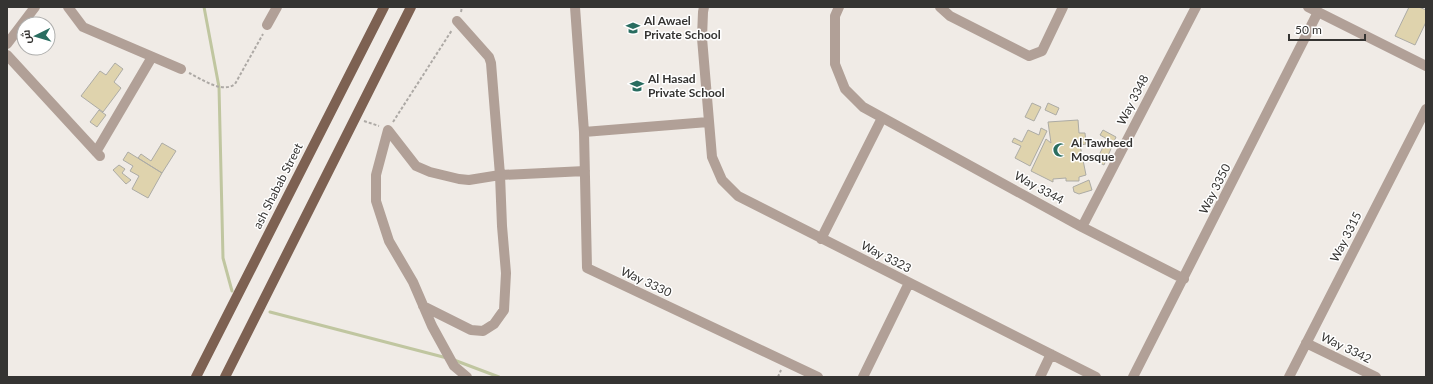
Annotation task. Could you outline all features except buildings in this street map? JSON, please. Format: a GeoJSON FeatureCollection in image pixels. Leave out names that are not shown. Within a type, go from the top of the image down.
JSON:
{"type":"FeatureCollection","features":[{"type":"Feature","properties":{"kind":"main road","name":"ash Shabab Street"},"geometry":{"type":"LineString","coordinates":[[196,377],[384,7]]}},
{"type":"Feature","properties":{"kind":"main road"},"geometry":{"type":"LineString","coordinates":[[225,377],[412,7]]}},
{"type":"Feature","properties":{"kind":"street"},"geometry":{"type":"LineString","coordinates":[[7,44],[35,7]]}},
{"type":"Feature","properties":{"kind":"street"},"geometry":{"type":"LineString","coordinates":[[68,7],[83,27],[181,69]]}},
{"type":"Feature","properties":{"kind":"street"},"geometry":{"type":"LineString","coordinates":[[268,25],[278,7]]}},
{"type":"Feature","properties":{"kind":"street","name":"Way 3330"},"geometry":{"type":"LineString","coordinates":[[575,7],[584,132],[587,268],[818,377]]}},
{"type":"Feature","properties":{"kind":"street","name":"Way 3323"},"geometry":{"type":"LineString","coordinates":[[704,7],[702,38],[712,157],[722,180],[738,196],[1096,377]]}},
{"type":"Feature","properties":{"kind":"street","name":"Way 3344"},"geometry":{"type":"LineString","coordinates":[[839,7],[835,16],[835,64],[845,89],[863,107],[1082,227],[1184,279]]}},
{"type":"Feature","properties":{"kind":"street"},"geometry":{"type":"LineString","coordinates":[[940,7],[950,16],[1030,56],[1042,51],[1063,7]]}},
{"type":"Feature","properties":{"kind":"street","name":"Way 3348"},"geometry":{"type":"LineString","coordinates":[[1082,227],[1196,7]]}},
{"type":"Feature","properties":{"kind":"street"},"geometry":{"type":"LineString","coordinates":[[1308,7],[1426,66]]}},
{"type":"Feature","properties":{"kind":"street","name":"Way 3350"},"geometry":{"type":"LineString","coordinates":[[1133,377],[1318,12]]}},
{"type":"Feature","properties":{"kind":"street"},"geometry":{"type":"LineString","coordinates":[[423,306],[471,330],[483,332],[494,324],[504,310],[506,273],[491,63],[489,57],[457,21]]}},
{"type":"Feature","properties":{"kind":"street"},"geometry":{"type":"LineString","coordinates":[[7,56],[98,154],[152,57]]}},
{"type":"Feature","properties":{"kind":"street","name":"Way 3315"},"geometry":{"type":"LineString","coordinates":[[1289,377],[1426,109]]}},
{"type":"Feature","properties":{"kind":"street"},"geometry":{"type":"LineString","coordinates":[[821,239],[882,118]]}},
{"type":"Feature","properties":{"kind":"street"},"geometry":{"type":"LineString","coordinates":[[584,132],[708,122]]}},
{"type":"Feature","properties":{"kind":"street"},"geometry":{"type":"LineString","coordinates":[[388,130],[416,166],[430,172],[464,180],[500,175],[585,171]]}},
{"type":"Feature","properties":{"kind":"street"},"geometry":{"type":"LineString","coordinates":[[388,130],[376,175],[376,202],[389,241],[413,282],[432,326],[454,366],[467,377]]}},
{"type":"Feature","properties":{"kind":"street"},"geometry":{"type":"LineString","coordinates":[[863,377],[909,283]]}},
{"type":"Feature","properties":{"kind":"street","name":"Way 3342"},"geometry":{"type":"LineString","coordinates":[[1306,343],[1376,377]]}},
{"type":"Feature","properties":{"kind":"street"},"geometry":{"type":"LineString","coordinates":[[1040,377],[1051,354]]}},
{"type":"Feature","properties":{"kind":"path"},"geometry":{"type":"LineString","coordinates":[[356,118],[388,130],[457,21]]}},
{"type":"Feature","properties":{"kind":"path"},"geometry":{"type":"LineString","coordinates":[[181,69],[219,87],[231,87],[235,84],[268,25]]}},
{"type":"Feature","properties":{"kind":"waterway"},"geometry":{"type":"LineString","coordinates":[[204,7],[219,87],[223,258],[232,291]]}},
{"type":"Feature","properties":{"kind":"waterway"},"geometry":{"type":"LineString","coordinates":[[270,312],[447,358]]}},
{"type":"Feature","properties":{"kind":"waterway"},"geometry":{"type":"LineString","coordinates":[[454,360],[499,377]]}},
{"type":"Feature","properties":{"kind":"place","name":"Al Awael Private School"},"geometry":{"type":"Point","coordinates":[633,28]}},
{"type":"Feature","properties":{"kind":"place","name":"Al Hasad Private School"},"geometry":{"type":"Point","coordinates":[637,86]}},
{"type":"Feature","properties":{"kind":"place","name":"Al Tawheed Mosque"},"geometry":{"type":"Point","coordinates":[1060,150]}}]}
